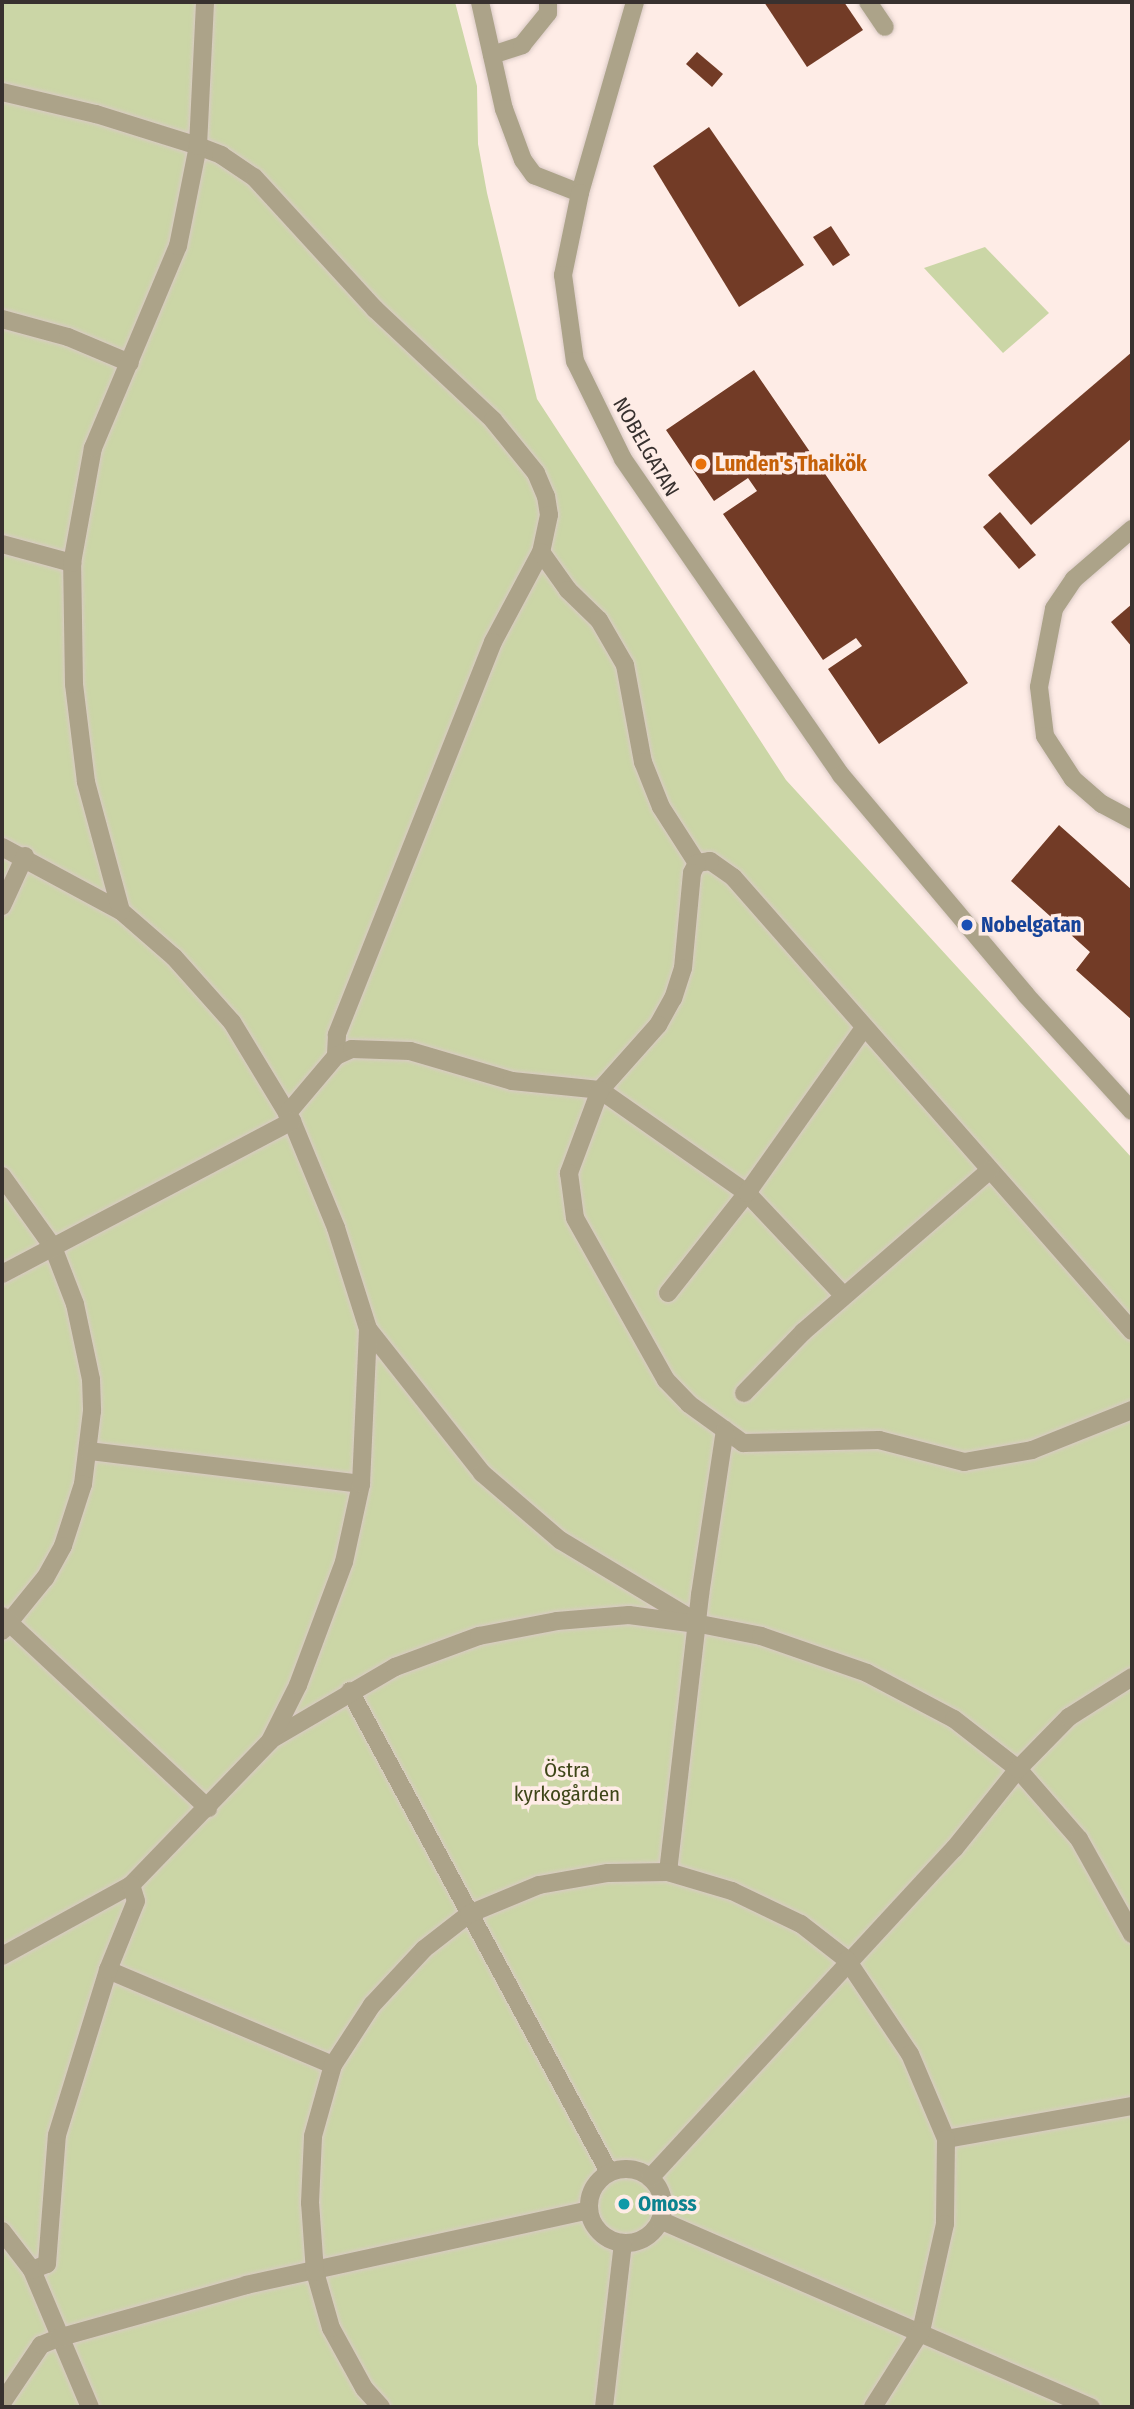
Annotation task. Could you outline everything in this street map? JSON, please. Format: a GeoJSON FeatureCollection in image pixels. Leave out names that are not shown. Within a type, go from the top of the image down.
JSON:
{"type":"FeatureCollection","features":[{"type":"Feature","properties":{"kind":"street"},"geometry":{"type":"LineString","coordinates":[[121,911],[86,782],[74,684],[72,563],[93,448],[177,246],[198,146],[205,2]]}},
{"type":"Feature","properties":{"kind":"street"},"geometry":{"type":"LineString","coordinates":[[480,2],[492,55],[523,160],[534,175],[580,192]]}},
{"type":"Feature","properties":{"kind":"street"},"geometry":{"type":"LineString","coordinates":[[492,55],[522,45],[548,13],[548,2]]}},
{"type":"Feature","properties":{"kind":"street","name":"NOBELGATAN"},"geometry":{"type":"LineString","coordinates":[[635,2],[580,192],[564,275],[575,361],[623,459],[841,775],[1026,995],[1132,1111]]}},
{"type":"Feature","properties":{"kind":"street"},"geometry":{"type":"LineString","coordinates":[[868,2],[885,27]]}},
{"type":"Feature","properties":{"kind":"street"},"geometry":{"type":"LineString","coordinates":[[2,92],[96,114],[198,146],[254,177],[375,309],[493,420],[536,473],[546,496],[549,515],[541,552],[493,642],[338,1035],[336,1056]]}},
{"type":"Feature","properties":{"kind":"street"},"geometry":{"type":"LineString","coordinates":[[2,319],[68,337],[130,363]]}},
{"type":"Feature","properties":{"kind":"street"},"geometry":{"type":"LineString","coordinates":[[1132,530],[1074,579],[1054,609],[1039,687],[1045,736],[1073,779],[1102,804],[1132,820]]}},
{"type":"Feature","properties":{"kind":"street"},"geometry":{"type":"LineString","coordinates":[[2,544],[72,563]]}},
{"type":"Feature","properties":{"kind":"street"},"geometry":{"type":"LineString","coordinates":[[541,552],[568,590],[599,620],[625,665],[643,762],[662,807],[697,863]]}},
{"type":"Feature","properties":{"kind":"street"},"geometry":{"type":"LineString","coordinates":[[2,847],[25,856],[121,911],[174,957],[232,1022],[289,1117],[336,1228],[368,1329],[361,1484],[341,1577],[298,1685],[270,1741]]}},
{"type":"Feature","properties":{"kind":"street"},"geometry":{"type":"LineString","coordinates":[[2,906],[25,856]]}},
{"type":"Feature","properties":{"kind":"street"},"geometry":{"type":"LineString","coordinates":[[697,863],[710,861],[733,877],[1132,1331]]}},
{"type":"Feature","properties":{"kind":"street"},"geometry":{"type":"LineString","coordinates":[[697,863],[692,873],[682,968],[673,998],[658,1026],[600,1090],[569,1173],[575,1217],[666,1380],[743,1443],[762,1445],[834,1438],[878,1440],[964,1462],[1032,1450],[1132,1410]]}},
{"type":"Feature","properties":{"kind":"street"},"geometry":{"type":"LineString","coordinates":[[668,1293],[747,1193],[864,1028]]}},
{"type":"Feature","properties":{"kind":"street"},"geometry":{"type":"LineString","coordinates":[[2,1274],[289,1117],[336,1056],[352,1049],[396,1049],[512,1081],[600,1090],[747,1193],[844,1296]]}},
{"type":"Feature","properties":{"kind":"street"},"geometry":{"type":"LineString","coordinates":[[744,1393],[844,1296],[990,1170]]}},
{"type":"Feature","properties":{"kind":"street"},"geometry":{"type":"LineString","coordinates":[[2,1176],[53,1247],[85,1343],[92,1379],[89,1451],[63,1546],[45,1578],[4,1624],[208,1808]]}},
{"type":"Feature","properties":{"kind":"street"},"geometry":{"type":"LineString","coordinates":[[368,1329],[491,1480],[560,1540],[700,1624]]}},
{"type":"Feature","properties":{"kind":"street"},"geometry":{"type":"LineString","coordinates":[[668,1872],[700,1624],[700,1595],[726,1430]]}},
{"type":"Feature","properties":{"kind":"street"},"geometry":{"type":"LineString","coordinates":[[89,1451],[361,1484]]}},
{"type":"Feature","properties":{"kind":"street"},"geometry":{"type":"LineString","coordinates":[[2,1956],[131,1885],[270,1741],[350,1691],[395,1667],[492,1633],[557,1621],[629,1615],[700,1624],[761,1636],[867,1673],[954,1718],[1018,1769],[1079,1839],[1132,1934]]}},
{"type":"Feature","properties":{"kind":"street"},"geometry":{"type":"LineString","coordinates":[[650,2178],[847,1960],[954,1849],[1018,1769],[1069,1717],[1132,1677]]}},
{"type":"Feature","properties":{"kind":"street"},"geometry":{"type":"LineString","coordinates":[[350,1691],[609,2172]]}},
{"type":"Feature","properties":{"kind":"street"},"geometry":{"type":"LineString","coordinates":[[381,2407],[364,2388],[331,2328],[315,2273],[310,2203],[313,2136],[333,2066],[372,2005],[424,1949],[469,1914],[539,1885],[608,1873],[668,1872],[732,1891],[801,1924],[847,1960],[911,2054],[946,2139],[945,2224],[921,2331],[873,2407]]}},
{"type":"Feature","properties":{"kind":"street"},"geometry":{"type":"LineString","coordinates":[[32,2270],[47,2264],[57,2135],[108,1970],[136,1901],[131,1885]]}},
{"type":"Feature","properties":{"kind":"street"},"geometry":{"type":"LineString","coordinates":[[108,1970],[333,2066]]}},
{"type":"Feature","properties":{"kind":"street"},"geometry":{"type":"LineString","coordinates":[[946,2139],[1132,2106]]}},
{"type":"Feature","properties":{"kind":"street"},"geometry":{"type":"LineString","coordinates":[[631,2168],[650,2178],[662,2198],[660,2220],[645,2237],[624,2243],[600,2233],[589,2210],[593,2188],[609,2172],[631,2168]]}},
{"type":"Feature","properties":{"kind":"street"},"geometry":{"type":"LineString","coordinates":[[2,2403],[41,2345],[58,2338],[246,2285],[315,2273],[589,2210]]}},
{"type":"Feature","properties":{"kind":"street"},"geometry":{"type":"LineString","coordinates":[[660,2220],[1091,2407]]}},
{"type":"Feature","properties":{"kind":"street"},"geometry":{"type":"LineString","coordinates":[[2,2231],[32,2270],[58,2338],[90,2407]]}},
{"type":"Feature","properties":{"kind":"street"},"geometry":{"type":"LineString","coordinates":[[604,2407],[624,2243]]}},
{"type":"Feature","properties":{"kind":"green space","name":"Östra kyrkogården"},"geometry":{"type":"Polygon","coordinates":[[[2,2],[455,2],[477,86],[478,144],[487,193],[537,399],[786,780],[1132,1158],[1132,2407],[2,2407],[2,2]]]}},
{"type":"Feature","properties":{"kind":"green space"},"geometry":{"type":"Polygon","coordinates":[[[985,247],[1049,313],[1003,353],[924,268],[985,247]]]}},
{"type":"Feature","properties":{"kind":"building"},"geometry":{"type":"Polygon","coordinates":[[[764,2],[844,2],[863,30],[807,67],[764,2]]]}},
{"type":"Feature","properties":{"kind":"building"},"geometry":{"type":"Polygon","coordinates":[[[697,52],[723,74],[712,87],[686,64],[697,52]]]}},
{"type":"Feature","properties":{"kind":"building"},"geometry":{"type":"Polygon","coordinates":[[[709,127],[804,265],[739,307],[653,166],[709,127]]]}},
{"type":"Feature","properties":{"kind":"building"},"geometry":{"type":"Polygon","coordinates":[[[831,226],[850,255],[833,266],[813,237],[831,226]]]}},
{"type":"Feature","properties":{"kind":"building"},"geometry":{"type":"Polygon","coordinates":[[[1132,352],[1132,438],[1031,525],[988,475],[1132,352]]]}},
{"type":"Feature","properties":{"kind":"building"},"geometry":{"type":"Polygon","coordinates":[[[754,370],[968,683],[879,744],[828,669],[862,646],[856,638],[823,660],[723,514],[757,491],[748,478],[714,501],[666,430],[754,370]]]}},
{"type":"Feature","properties":{"kind":"building"},"geometry":{"type":"Polygon","coordinates":[[[1000,512],[1036,555],[1019,569],[983,527],[1000,512]]]}},
{"type":"Feature","properties":{"kind":"building"},"geometry":{"type":"Polygon","coordinates":[[[1132,604],[1132,647],[1111,622],[1132,604]]]}},
{"type":"Feature","properties":{"kind":"building"},"geometry":{"type":"Polygon","coordinates":[[[1059,825],[1132,890],[1132,1020],[1076,970],[1090,952],[1011,881],[1059,825]]]}},
{"type":"Feature","properties":{"kind":"place","name":"Lunden's Thaikök"},"geometry":{"type":"Point","coordinates":[701,464]}},
{"type":"Feature","properties":{"kind":"place","name":"Nobelgatan"},"geometry":{"type":"Point","coordinates":[967,925]}},
{"type":"Feature","properties":{"kind":"place","name":"Omoss"},"geometry":{"type":"Point","coordinates":[624,2204]}}]}
